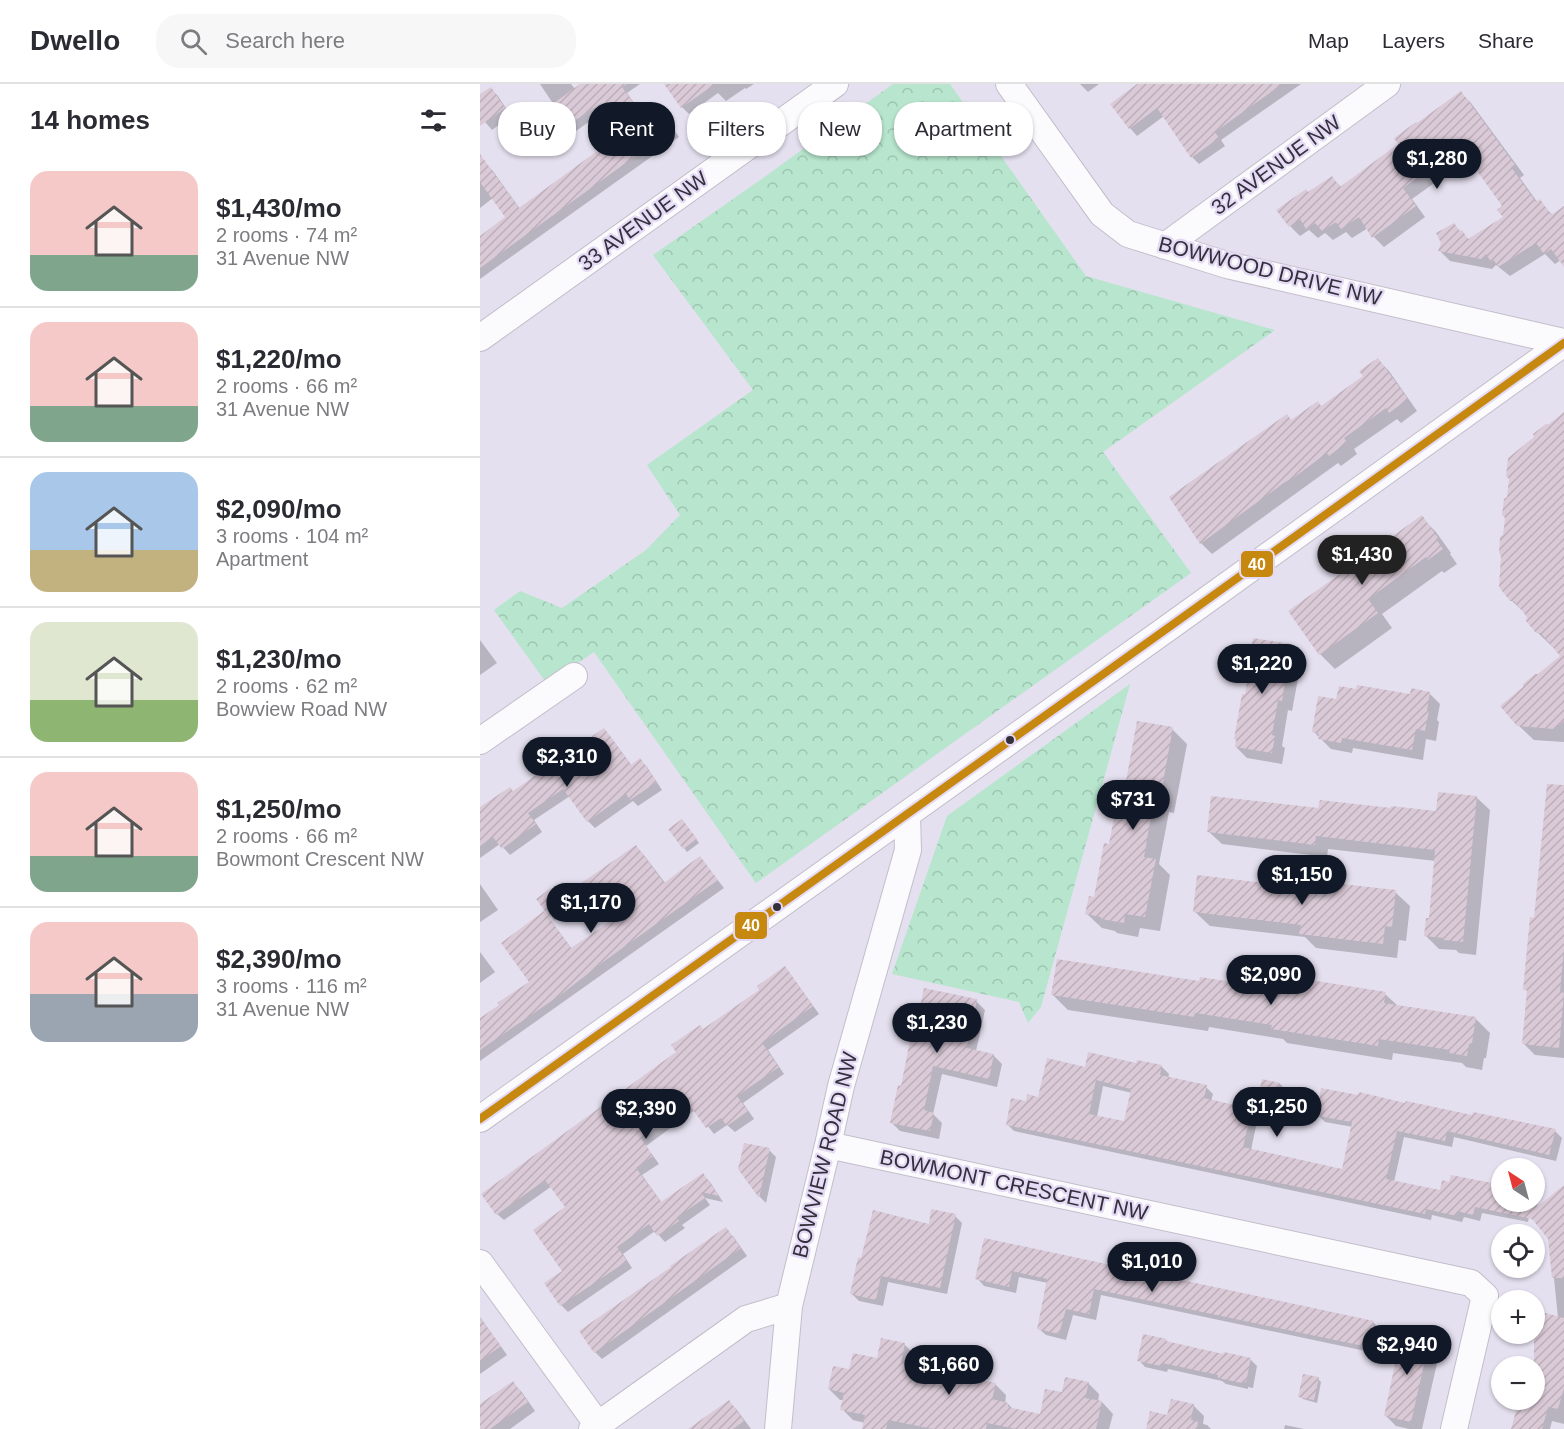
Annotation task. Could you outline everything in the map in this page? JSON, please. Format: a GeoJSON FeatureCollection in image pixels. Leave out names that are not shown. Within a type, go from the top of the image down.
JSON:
{"type":"FeatureCollection","features":[{"type":"Feature","properties":{"kind":"street","name":"33 AVENUE NW"},"geometry":{"type":"LineString","coordinates":[[480,338],[835,84]]}},
{"type":"Feature","properties":{"kind":"street","name":"BOWWOOD DRIVE NW"},"geometry":{"type":"LineString","coordinates":[[1009,84],[1102,214],[1128,234],[1227,265],[1564,343]]}},
{"type":"Feature","properties":{"kind":"street","name":"32 AVENUE NW"},"geometry":{"type":"LineString","coordinates":[[1166,246],[1387,84]]}},
{"type":"Feature","properties":{"kind":"street"},"geometry":{"type":"LineString","coordinates":[[480,1119],[1564,343]]}},
{"type":"Feature","properties":{"kind":"street"},"geometry":{"type":"LineString","coordinates":[[480,741],[574,676]]}},
{"type":"Feature","properties":{"kind":"street","name":"BOWVIEW ROAD NW"},"geometry":{"type":"LineString","coordinates":[[778,1429],[789,1306],[841,1086],[908,850],[907,815]]}},
{"type":"Feature","properties":{"kind":"street","name":"BOWMONT CRESCENT NW"},"geometry":{"type":"LineString","coordinates":[[828,1144],[1471,1283],[1485,1296],[1454,1429]]}},
{"type":"Feature","properties":{"kind":"street"},"geometry":{"type":"LineString","coordinates":[[480,1263],[595,1427],[746,1319],[789,1306]]}},
{"type":"Feature","properties":{"kind":"green space"},"geometry":{"type":"Polygon","coordinates":[[[893,84],[950,84],[963,102],[894,102],[894,156],[1001,156],[1086,276],[1275,330],[1103,452],[1191,573],[756,883],[594,652],[547,684],[494,610],[520,591],[562,608],[646,550],[680,515],[647,465],[753,390],[653,255],[798,153],[798,156],[882,156],[882,102],[868,102],[893,84]]]}},
{"type":"Feature","properties":{"kind":"green space"},"geometry":{"type":"Polygon","coordinates":[[[1130,684],[1041,1007],[1028,1023],[1019,1002],[892,974],[947,816],[1130,684]]]}},
{"type":"Feature","properties":{"kind":"building"},"geometry":{"type":"Polygon","coordinates":[[[580,84],[627,84],[622,87],[633,102],[588,102],[588,112],[576,120],[576,102],[556,102],[580,84]]]}},
{"type":"Feature","properties":{"kind":"building"},"geometry":{"type":"Polygon","coordinates":[[[664,84],[715,84],[687,102],[681,108],[664,84]]]}},
{"type":"Feature","properties":{"kind":"building"},"geometry":{"type":"Polygon","coordinates":[[[1137,84],[1282,84],[1215,132],[1219,138],[1191,158],[1157,108],[1129,129],[1110,104],[1137,84]]]}},
{"type":"Feature","properties":{"kind":"building"},"geometry":{"type":"Polygon","coordinates":[[[491,87],[501,102],[498,102],[498,113],[480,126],[480,94],[491,87]]]}},
{"type":"Feature","properties":{"kind":"building"},"geometry":{"type":"Polygon","coordinates":[[[1461,91],[1515,165],[1511,167],[1536,202],[1540,199],[1551,215],[1564,206],[1564,267],[1551,249],[1544,254],[1536,243],[1498,267],[1494,260],[1491,262],[1486,254],[1481,259],[1438,251],[1441,243],[1436,233],[1454,223],[1468,239],[1503,217],[1497,210],[1502,206],[1460,147],[1403,188],[1416,206],[1372,238],[1359,217],[1341,229],[1336,222],[1322,231],[1315,223],[1306,229],[1300,219],[1289,227],[1276,210],[1306,189],[1308,192],[1332,176],[1340,187],[1398,144],[1394,138],[1461,91]]]}},
{"type":"Feature","properties":{"kind":"building"},"geometry":{"type":"Polygon","coordinates":[[[480,154],[519,208],[590,156],[636,156],[480,268],[480,236],[505,217],[480,182],[480,154]]]}},
{"type":"Feature","properties":{"kind":"building"},"geometry":{"type":"Polygon","coordinates":[[[1378,358],[1408,399],[1389,413],[1386,408],[1344,438],[1347,442],[1329,456],[1327,453],[1200,544],[1169,497],[1287,414],[1291,420],[1318,401],[1321,406],[1363,376],[1359,371],[1378,358]]]}},
{"type":"Feature","properties":{"kind":"building"},"geometry":{"type":"Polygon","coordinates":[[[1564,412],[1564,721],[1554,729],[1517,726],[1500,706],[1535,674],[1560,656],[1541,633],[1536,633],[1526,621],[1527,617],[1499,587],[1500,537],[1503,535],[1505,518],[1502,515],[1509,479],[1506,476],[1508,458],[1534,437],[1533,434],[1564,412]]]}},
{"type":"Feature","properties":{"kind":"building"},"geometry":{"type":"Polygon","coordinates":[[[1422,515],[1443,549],[1428,560],[1426,557],[1368,599],[1378,613],[1319,655],[1288,611],[1422,515]]]}},
{"type":"Feature","properties":{"kind":"building"},"geometry":{"type":"Polygon","coordinates":[[[1253,638],[1291,644],[1282,701],[1278,700],[1272,735],[1275,736],[1272,753],[1235,747],[1236,740],[1234,739],[1242,694],[1245,694],[1253,638]]]}},
{"type":"Feature","properties":{"kind":"building"},"geometry":{"type":"Polygon","coordinates":[[[1357,685],[1410,694],[1411,688],[1430,692],[1425,731],[1416,729],[1412,750],[1342,738],[1341,743],[1318,739],[1319,734],[1312,732],[1318,696],[1336,699],[1339,686],[1356,689],[1357,685]]]}},
{"type":"Feature","properties":{"kind":"building"},"geometry":{"type":"Polygon","coordinates":[[[1137,721],[1173,727],[1160,799],[1154,798],[1144,857],[1156,859],[1145,917],[1125,914],[1124,923],[1085,914],[1089,896],[1094,897],[1104,843],[1109,844],[1119,791],[1124,792],[1137,721]]]}},
{"type":"Feature","properties":{"kind":"building"},"geometry":{"type":"Polygon","coordinates":[[[604,728],[631,765],[640,758],[657,782],[630,800],[626,794],[587,822],[563,789],[528,813],[536,824],[502,849],[493,837],[480,846],[480,807],[510,787],[513,791],[604,728]]]}},
{"type":"Feature","properties":{"kind":"building"},"geometry":{"type":"Polygon","coordinates":[[[1547,784],[1564,785],[1564,949],[1560,992],[1564,993],[1559,1048],[1522,1044],[1527,990],[1523,990],[1530,917],[1534,918],[1547,784]]]}},
{"type":"Feature","properties":{"kind":"building"},"geometry":{"type":"Polygon","coordinates":[[[1438,792],[1477,796],[1463,942],[1424,936],[1426,918],[1429,918],[1435,850],[1316,836],[1315,845],[1207,832],[1211,796],[1318,808],[1320,800],[1436,811],[1438,792]]]}},
{"type":"Feature","properties":{"kind":"building"},"geometry":{"type":"Polygon","coordinates":[[[682,819],[697,839],[683,849],[668,829],[682,819]]]}},
{"type":"Feature","properties":{"kind":"building"},"geometry":{"type":"Polygon","coordinates":[[[636,845],[664,883],[700,856],[718,880],[563,993],[480,1050],[480,1018],[499,1005],[497,1003],[529,982],[501,943],[544,911],[571,948],[608,923],[580,884],[636,845]]]}},
{"type":"Feature","properties":{"kind":"building"},"geometry":{"type":"Polygon","coordinates":[[[1197,875],[1305,888],[1306,880],[1396,890],[1392,927],[1385,926],[1383,944],[1299,934],[1301,925],[1193,912],[1197,875]]]}},
{"type":"Feature","properties":{"kind":"building"},"geometry":{"type":"Polygon","coordinates":[[[551,888],[567,906],[550,918],[536,899],[551,888]]]}},
{"type":"Feature","properties":{"kind":"building"},"geometry":{"type":"Polygon","coordinates":[[[1057,959],[1199,981],[1200,977],[1277,989],[1279,975],[1386,992],[1384,1003],[1476,1017],[1472,1043],[1469,1044],[1467,1056],[1449,1053],[1450,1050],[1379,1039],[1378,1046],[1271,1029],[1272,1025],[1195,1013],[1194,1017],[1051,995],[1057,959]]]}},
{"type":"Feature","properties":{"kind":"building"},"geometry":{"type":"Polygon","coordinates":[[[785,966],[813,1006],[762,1043],[779,1067],[737,1096],[748,1111],[727,1126],[721,1118],[706,1128],[688,1103],[641,1138],[653,1156],[636,1168],[661,1202],[703,1173],[719,1196],[701,1192],[705,1198],[677,1217],[679,1221],[657,1236],[649,1224],[617,1247],[627,1261],[560,1306],[544,1283],[562,1271],[533,1230],[565,1207],[545,1180],[496,1215],[481,1194],[676,1052],[671,1045],[700,1025],[703,1029],[759,990],[757,986],[785,966]]]}},
{"type":"Feature","properties":{"kind":"building"},"geometry":{"type":"Polygon","coordinates":[[[924,988],[977,999],[967,1048],[994,1054],[989,1079],[933,1066],[924,1110],[934,1113],[930,1131],[890,1123],[898,1085],[901,1086],[910,1040],[913,1041],[924,988]]]}},
{"type":"Feature","properties":{"kind":"building"},"geometry":{"type":"Polygon","coordinates":[[[1088,1052],[1136,1063],[1137,1060],[1162,1065],[1160,1075],[1207,1085],[1204,1098],[1252,1109],[1243,1147],[1342,1169],[1352,1122],[1317,1116],[1321,1088],[1358,1095],[1359,1092],[1405,1103],[1406,1101],[1472,1115],[1473,1112],[1556,1129],[1549,1155],[1447,1131],[1445,1141],[1397,1131],[1386,1179],[1440,1190],[1442,1180],[1449,1182],[1451,1175],[1491,1183],[1491,1210],[1475,1207],[1473,1215],[1457,1211],[1456,1216],[1426,1209],[1425,1214],[1006,1125],[1011,1098],[1026,1101],[1027,1094],[1038,1097],[1047,1058],[1085,1067],[1088,1052]],[[1096,1080],[1089,1114],[1124,1121],[1131,1089],[1096,1080]]]}},
{"type":"Feature","properties":{"kind":"building"},"geometry":{"type":"Polygon","coordinates":[[[1262,1079],[1280,1083],[1275,1108],[1257,1104],[1262,1079]]]}},
{"type":"Feature","properties":{"kind":"building"},"geometry":{"type":"Polygon","coordinates":[[[744,1143],[770,1148],[759,1198],[738,1169],[744,1143]]]}},
{"type":"Feature","properties":{"kind":"building"},"geometry":{"type":"Polygon","coordinates":[[[1564,1185],[1564,1278],[1552,1278],[1545,1224],[1536,1224],[1532,1219],[1499,1212],[1545,1212],[1545,1200],[1564,1185]]]}},
{"type":"Feature","properties":{"kind":"building"},"geometry":{"type":"Polygon","coordinates":[[[931,1209],[956,1214],[940,1288],[881,1276],[876,1300],[850,1294],[858,1257],[861,1258],[873,1210],[929,1224],[931,1209]]]}},
{"type":"Feature","properties":{"kind":"building"},"geometry":{"type":"Polygon","coordinates":[[[726,1227],[741,1248],[594,1353],[579,1331],[726,1227]]]}},
{"type":"Feature","properties":{"kind":"building"},"geometry":{"type":"Polygon","coordinates":[[[984,1238],[1374,1321],[1368,1347],[1094,1289],[1089,1314],[1066,1309],[1059,1334],[1037,1329],[1047,1279],[1012,1271],[1009,1287],[975,1279],[984,1238]]]}},
{"type":"Feature","properties":{"kind":"building"},"geometry":{"type":"Polygon","coordinates":[[[1545,1313],[1564,1318],[1564,1388],[1558,1409],[1548,1407],[1542,1429],[1511,1429],[1516,1410],[1545,1410],[1545,1356],[1534,1356],[1534,1344],[1545,1344],[1545,1313]]]}},
{"type":"Feature","properties":{"kind":"building"},"geometry":{"type":"Polygon","coordinates":[[[480,1318],[501,1346],[480,1361],[480,1318]]]}},
{"type":"Feature","properties":{"kind":"building"},"geometry":{"type":"Polygon","coordinates":[[[1413,1329],[1431,1334],[1411,1422],[1384,1416],[1398,1341],[1409,1343],[1413,1329]]]}},
{"type":"Feature","properties":{"kind":"building"},"geometry":{"type":"Polygon","coordinates":[[[1143,1334],[1223,1354],[1224,1352],[1251,1358],[1246,1382],[1218,1378],[1218,1375],[1162,1363],[1161,1366],[1137,1361],[1143,1334]]]}},
{"type":"Feature","properties":{"kind":"building"},"geometry":{"type":"Polygon","coordinates":[[[881,1338],[905,1343],[901,1363],[935,1371],[948,1373],[953,1352],[976,1357],[972,1378],[996,1383],[992,1399],[1008,1403],[1008,1407],[1040,1414],[1045,1389],[1062,1392],[1065,1377],[1089,1382],[1085,1398],[1102,1401],[1096,1429],[1016,1429],[987,1423],[986,1429],[933,1429],[888,1420],[886,1429],[862,1429],[865,1415],[840,1410],[844,1393],[828,1389],[833,1366],[849,1369],[853,1353],[877,1358],[881,1338]]]}},
{"type":"Feature","properties":{"kind":"building"},"geometry":{"type":"Polygon","coordinates":[[[1303,1374],[1319,1377],[1314,1400],[1298,1397],[1303,1374]]]}},
{"type":"Feature","properties":{"kind":"building"},"geometry":{"type":"Polygon","coordinates":[[[513,1381],[528,1402],[490,1429],[480,1429],[480,1404],[513,1381]]]}},
{"type":"Feature","properties":{"kind":"building"},"geometry":{"type":"Polygon","coordinates":[[[1171,1399],[1194,1404],[1191,1420],[1198,1422],[1197,1429],[1146,1429],[1150,1411],[1167,1415],[1171,1399]]]}},
{"type":"Feature","properties":{"kind":"building"},"geometry":{"type":"Polygon","coordinates":[[[729,1400],[744,1421],[733,1429],[688,1429],[729,1400]]]}},
{"type":"Feature","properties":{"kind":"transit line","name":"40"},"geometry":{"type":"LineString","coordinates":[[480,1119],[1564,343]]}}]}
